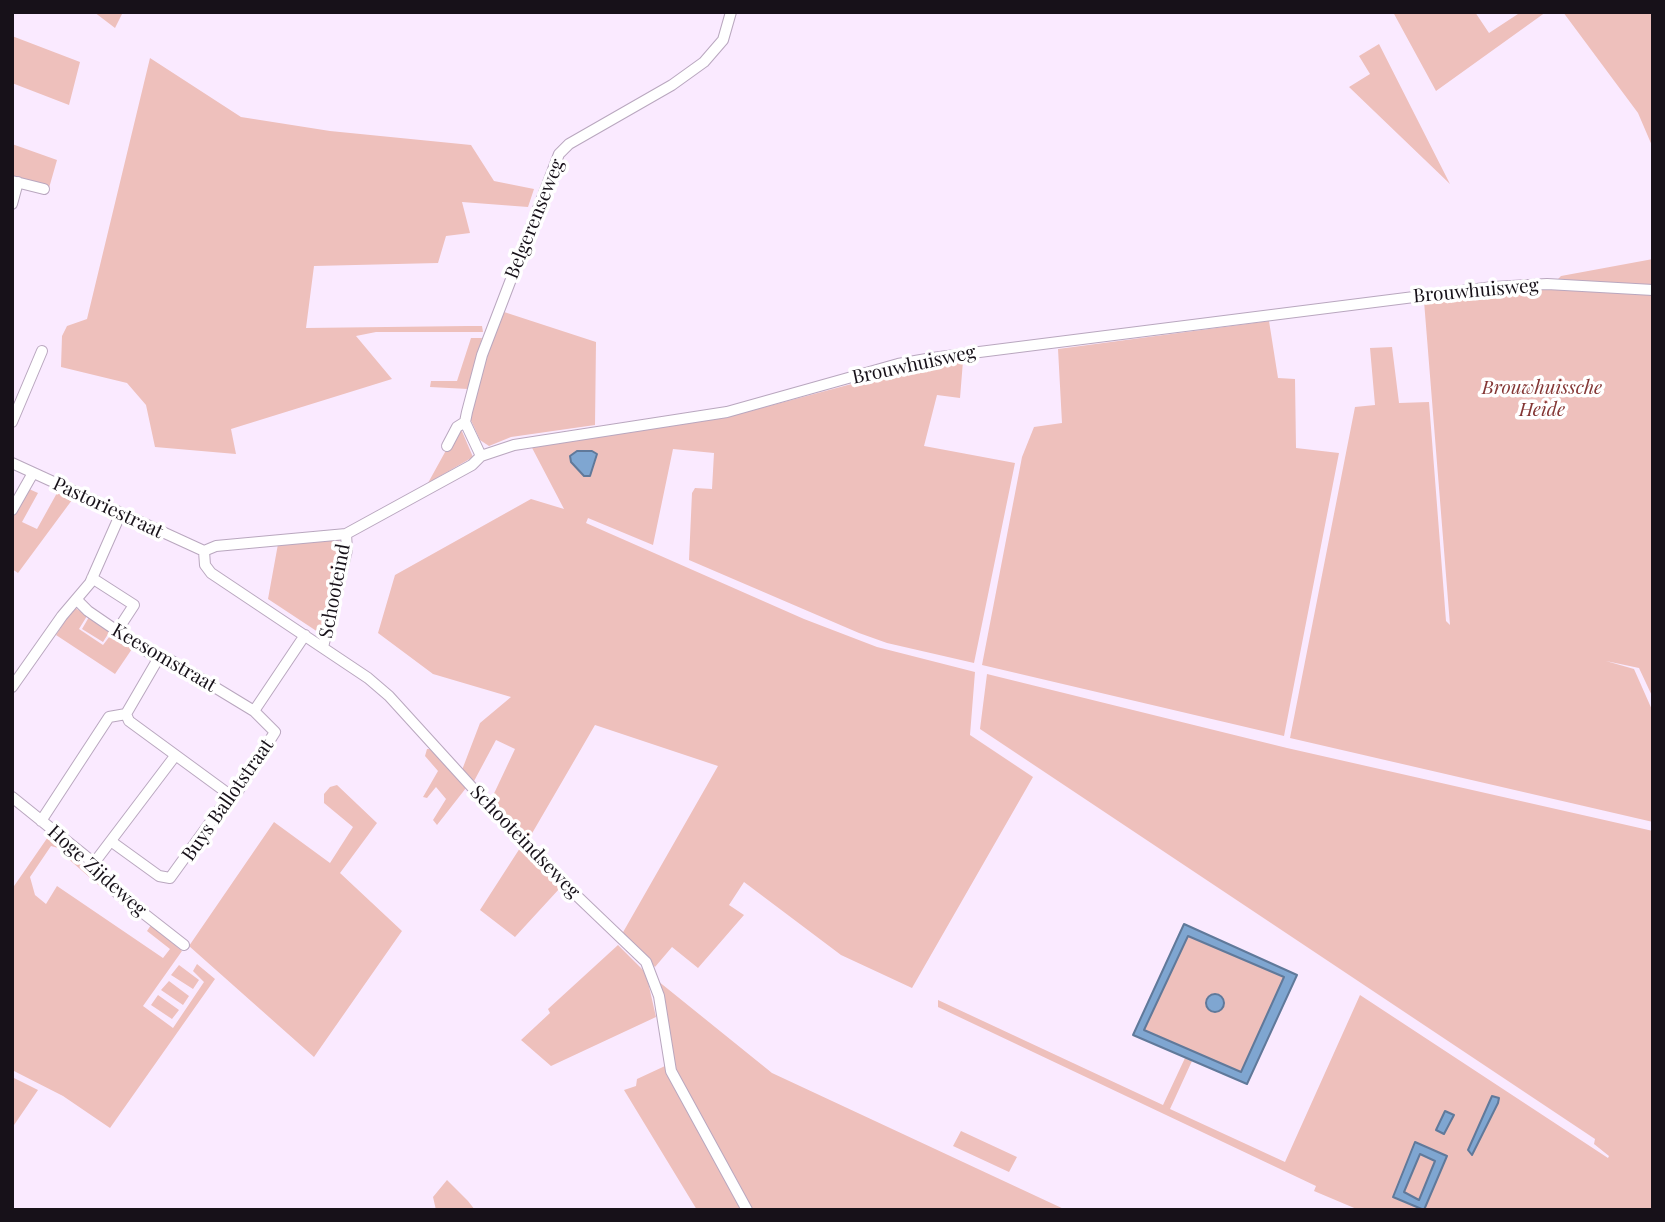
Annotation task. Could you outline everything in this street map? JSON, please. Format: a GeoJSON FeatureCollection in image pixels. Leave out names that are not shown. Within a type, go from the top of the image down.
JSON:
{"type":"FeatureCollection","features":[{"type":"Feature","properties":{"kind":"street","name":"Belgerenseweg"},"geometry":{"type":"LineString","coordinates":[[447,446],[457,427],[465,422],[482,355],[559,154],[569,144],[672,85],[704,62],[723,40],[732,12]]}},
{"type":"Feature","properties":{"kind":"street"},"geometry":{"type":"LineString","coordinates":[[12,204],[15,182],[44,189]]}},
{"type":"Feature","properties":{"kind":"street","name":"Brouwhuisweg"},"geometry":{"type":"LineString","coordinates":[[204,551],[216,546],[346,534],[472,465],[481,456],[536,440],[727,412],[898,364],[961,353],[1493,287],[1547,284],[1653,290]]}},
{"type":"Feature","properties":{"kind":"street"},"geometry":{"type":"LineString","coordinates":[[12,422],[42,351]]}},
{"type":"Feature","properties":{"kind":"street"},"geometry":{"type":"LineString","coordinates":[[465,422],[481,456]]}},
{"type":"Feature","properties":{"kind":"street","name":"Pastoriestraat"},"geometry":{"type":"LineString","coordinates":[[12,463],[120,515],[204,551]]}},
{"type":"Feature","properties":{"kind":"street"},"geometry":{"type":"LineString","coordinates":[[12,510],[33,473]]}},
{"type":"Feature","properties":{"kind":"street"},"geometry":{"type":"LineString","coordinates":[[12,687],[92,578],[120,515]]}},
{"type":"Feature","properties":{"kind":"street","name":"Schooteind"},"geometry":{"type":"LineString","coordinates":[[323,648],[347,550],[346,534]]}},
{"type":"Feature","properties":{"kind":"street","name":"Schooteindseweg"},"geometry":{"type":"LineString","coordinates":[[204,551],[205,565],[211,573],[305,635],[389,696],[530,851],[646,962],[659,996],[671,1071],[747,1209]]}},
{"type":"Feature","properties":{"kind":"street"},"geometry":{"type":"LineString","coordinates":[[92,578],[134,605],[117,631]]}},
{"type":"Feature","properties":{"kind":"street","name":"Keesomstraat"},"geometry":{"type":"LineString","coordinates":[[77,600],[88,611],[158,659],[170,660],[254,711],[275,732]]}},
{"type":"Feature","properties":{"kind":"street"},"geometry":{"type":"LineString","coordinates":[[254,711],[305,635]]}},
{"type":"Feature","properties":{"kind":"street"},"geometry":{"type":"LineString","coordinates":[[41,821],[109,717],[126,714],[158,659]]}},
{"type":"Feature","properties":{"kind":"street"},"geometry":{"type":"LineString","coordinates":[[126,714],[129,721],[230,795]]}},
{"type":"Feature","properties":{"kind":"street","name":"Buys Ballotstraat"},"geometry":{"type":"LineString","coordinates":[[112,842],[159,876],[170,878],[230,795],[238,791],[275,732]]}},
{"type":"Feature","properties":{"kind":"street"},"geometry":{"type":"LineString","coordinates":[[94,863],[175,756]]}},
{"type":"Feature","properties":{"kind":"street","name":"Hoge Zijdeweg"},"geometry":{"type":"LineString","coordinates":[[12,797],[94,863],[115,891],[184,945]]}},
{"type":"Feature","properties":{"kind":"green space"},"geometry":{"type":"Polygon","coordinates":[[[94,12],[123,12],[115,28],[94,12]]]}},
{"type":"Feature","properties":{"kind":"green space"},"geometry":{"type":"Polygon","coordinates":[[[1393,12],[1475,12],[1489,33],[1521,12],[1546,12],[1436,91],[1393,12]]]}},
{"type":"Feature","properties":{"kind":"green space"},"geometry":{"type":"Polygon","coordinates":[[[1563,12],[1653,14],[1653,148],[1638,113],[1563,12]]]}},
{"type":"Feature","properties":{"kind":"green space"},"geometry":{"type":"Polygon","coordinates":[[[12,36],[80,62],[69,105],[12,83],[12,36]]]}},
{"type":"Feature","properties":{"kind":"green space"},"geometry":{"type":"Polygon","coordinates":[[[1379,44],[1450,184],[1349,87],[1370,74],[1359,56],[1379,44]]]}},
{"type":"Feature","properties":{"kind":"green space"},"geometry":{"type":"Polygon","coordinates":[[[150,58],[241,117],[330,131],[471,145],[494,181],[534,189],[528,207],[462,202],[470,233],[446,236],[438,263],[314,266],[306,328],[482,326],[483,332],[376,332],[356,336],[392,379],[231,429],[236,454],[155,447],[146,405],[127,383],[61,367],[62,336],[67,326],[87,319],[150,58]]]}},
{"type":"Feature","properties":{"kind":"green space"},"geometry":{"type":"Polygon","coordinates":[[[12,144],[57,160],[49,188],[12,178],[12,144]]]}},
{"type":"Feature","properties":{"kind":"green space","name":"Brouwhuissche Heide"},"geometry":{"type":"Polygon","coordinates":[[[1653,259],[1653,698],[1639,668],[1606,661],[1634,669],[1653,712],[1653,822],[1290,738],[1355,407],[1375,405],[1370,348],[1392,347],[1399,403],[1429,402],[1446,621],[1450,625],[1424,301],[1564,284],[1558,279],[1561,276],[1653,259]]]}},
{"type":"Feature","properties":{"kind":"green space"},"geometry":{"type":"Polygon","coordinates":[[[501,311],[596,342],[595,425],[511,437],[489,446],[480,440],[469,416],[470,405],[501,311]]]}},
{"type":"Feature","properties":{"kind":"green space"},"geometry":{"type":"Polygon","coordinates":[[[1269,321],[1278,378],[1295,379],[1296,448],[1339,453],[1284,736],[982,665],[1022,457],[1034,427],[1062,423],[1058,349],[1269,321]]]}},
{"type":"Feature","properties":{"kind":"green space"},"geometry":{"type":"Polygon","coordinates":[[[471,338],[482,338],[468,389],[430,387],[431,381],[457,381],[471,338]]]}},
{"type":"Feature","properties":{"kind":"green space"},"geometry":{"type":"Polygon","coordinates":[[[963,361],[960,398],[937,395],[924,446],[1015,463],[974,663],[887,643],[859,633],[689,560],[692,493],[695,488],[712,489],[714,453],[673,449],[653,545],[588,518],[586,523],[804,619],[877,647],[975,672],[970,735],[1033,777],[912,988],[841,955],[744,882],[729,905],[744,915],[698,968],[672,947],[655,967],[622,934],[718,766],[595,725],[527,842],[490,802],[515,749],[496,740],[473,783],[462,770],[480,723],[511,697],[433,674],[378,633],[395,575],[531,499],[564,509],[530,444],[724,418],[919,366],[963,361]],[[577,451],[570,459],[571,462],[581,469],[590,467],[597,454],[577,451]]]}},
{"type":"Feature","properties":{"kind":"green space"},"geometry":{"type":"Polygon","coordinates":[[[461,429],[473,457],[428,483],[455,434],[461,429]]]}},
{"type":"Feature","properties":{"kind":"green space"},"geometry":{"type":"Polygon","coordinates":[[[29,489],[38,493],[22,522],[37,529],[57,493],[72,500],[18,573],[12,569],[12,516],[29,489]]]}},
{"type":"Feature","properties":{"kind":"green space"},"geometry":{"type":"Polygon","coordinates":[[[339,539],[340,548],[321,634],[268,599],[278,544],[339,539]]]}},
{"type":"Feature","properties":{"kind":"green space"},"geometry":{"type":"Polygon","coordinates":[[[74,607],[87,616],[79,629],[103,645],[113,632],[134,646],[115,674],[56,635],[74,607]]]}},
{"type":"Feature","properties":{"kind":"green space"},"geometry":{"type":"Polygon","coordinates":[[[89,617],[110,631],[103,642],[82,629],[89,617]]]}},
{"type":"Feature","properties":{"kind":"green space"},"geometry":{"type":"Polygon","coordinates":[[[987,674],[1287,748],[1653,831],[1653,1210],[1359,1210],[1314,1191],[1316,1186],[938,1007],[938,1000],[1163,1105],[1185,1058],[1192,1061],[1170,1109],[1285,1162],[1360,995],[1608,1158],[1609,1156],[1594,1144],[1595,1139],[980,729],[987,674]]]}},
{"type":"Feature","properties":{"kind":"green space"},"geometry":{"type":"Polygon","coordinates":[[[427,749],[431,749],[466,788],[437,825],[433,820],[446,799],[436,787],[427,798],[423,797],[438,771],[425,756],[427,749]]]}},
{"type":"Feature","properties":{"kind":"green space"},"geometry":{"type":"Polygon","coordinates":[[[337,785],[377,823],[340,873],[402,931],[314,1057],[189,946],[274,822],[330,863],[353,827],[324,803],[324,794],[330,787],[337,785]]]}},
{"type":"Feature","properties":{"kind":"green space"},"geometry":{"type":"Polygon","coordinates":[[[50,834],[62,845],[58,848],[51,846],[30,877],[35,895],[46,904],[57,886],[163,958],[170,949],[147,931],[151,925],[182,951],[143,1006],[173,1028],[204,982],[193,971],[197,964],[215,979],[110,1128],[63,1096],[12,1070],[12,889],[50,834]]]}},
{"type":"Feature","properties":{"kind":"green space"},"geometry":{"type":"Polygon","coordinates":[[[520,848],[560,888],[515,937],[480,910],[520,848]]]}},
{"type":"Feature","properties":{"kind":"green space"},"geometry":{"type":"Polygon","coordinates":[[[67,850],[105,883],[103,889],[65,856],[67,850]]]}},
{"type":"Feature","properties":{"kind":"green space"},"geometry":{"type":"Polygon","coordinates":[[[1188,936],[1285,977],[1241,1072],[1144,1030],[1188,936]]]}},
{"type":"Feature","properties":{"kind":"green space"},"geometry":{"type":"Polygon","coordinates":[[[618,945],[646,973],[656,1017],[551,1066],[521,1040],[550,1013],[548,1009],[618,945]]]}},
{"type":"Feature","properties":{"kind":"green space"},"geometry":{"type":"Polygon","coordinates":[[[179,965],[199,980],[193,989],[171,975],[179,965]]]}},
{"type":"Feature","properties":{"kind":"green space"},"geometry":{"type":"Polygon","coordinates":[[[169,981],[189,996],[183,1005],[161,990],[169,981]]]}},
{"type":"Feature","properties":{"kind":"green space"},"geometry":{"type":"Polygon","coordinates":[[[658,981],[772,1073],[1066,1210],[697,1210],[624,1090],[636,1086],[637,1079],[665,1066],[738,1196],[741,1187],[676,1074],[658,981]]]}},
{"type":"Feature","properties":{"kind":"green space"},"geometry":{"type":"Polygon","coordinates":[[[158,995],[179,1010],[172,1019],[151,1005],[158,995]]]}},
{"type":"Feature","properties":{"kind":"green space"},"geometry":{"type":"Polygon","coordinates":[[[12,1077],[38,1090],[12,1128],[12,1077]]]}},
{"type":"Feature","properties":{"kind":"green space"},"geometry":{"type":"Polygon","coordinates":[[[961,1131],[1017,1157],[1009,1172],[953,1146],[961,1131]]]}},
{"type":"Feature","properties":{"kind":"green space"},"geometry":{"type":"Polygon","coordinates":[[[447,1180],[475,1210],[436,1210],[433,1197],[447,1180]]]}},
{"type":"Feature","properties":{"kind":"water"},"geometry":{"type":"Polygon","coordinates":[[[577,451],[592,451],[597,454],[590,476],[584,476],[571,462],[570,456],[577,451]]]}},
{"type":"Feature","properties":{"kind":"water"},"geometry":{"type":"Polygon","coordinates":[[[1184,924],[1297,975],[1247,1084],[1133,1035],[1184,924]],[[1188,936],[1144,1030],[1241,1072],[1284,977],[1188,936]]]}},
{"type":"Feature","properties":{"kind":"water"},"geometry":{"type":"Polygon","coordinates":[[[1215,994],[1221,997],[1224,1003],[1221,1009],[1215,1012],[1209,1009],[1206,1003],[1209,997],[1215,994]]]}},
{"type":"Feature","properties":{"kind":"water"},"geometry":{"type":"Polygon","coordinates":[[[1492,1096],[1499,1098],[1498,1103],[1472,1155],[1468,1150],[1492,1096]]]}},
{"type":"Feature","properties":{"kind":"water"},"geometry":{"type":"Polygon","coordinates":[[[1445,1111],[1454,1115],[1444,1134],[1436,1130],[1445,1111]]]}},
{"type":"Feature","properties":{"kind":"water"},"geometry":{"type":"Polygon","coordinates":[[[1415,1142],[1447,1156],[1424,1210],[1393,1197],[1415,1142]],[[1420,1154],[1404,1192],[1419,1200],[1435,1161],[1420,1154]]]}}]}
